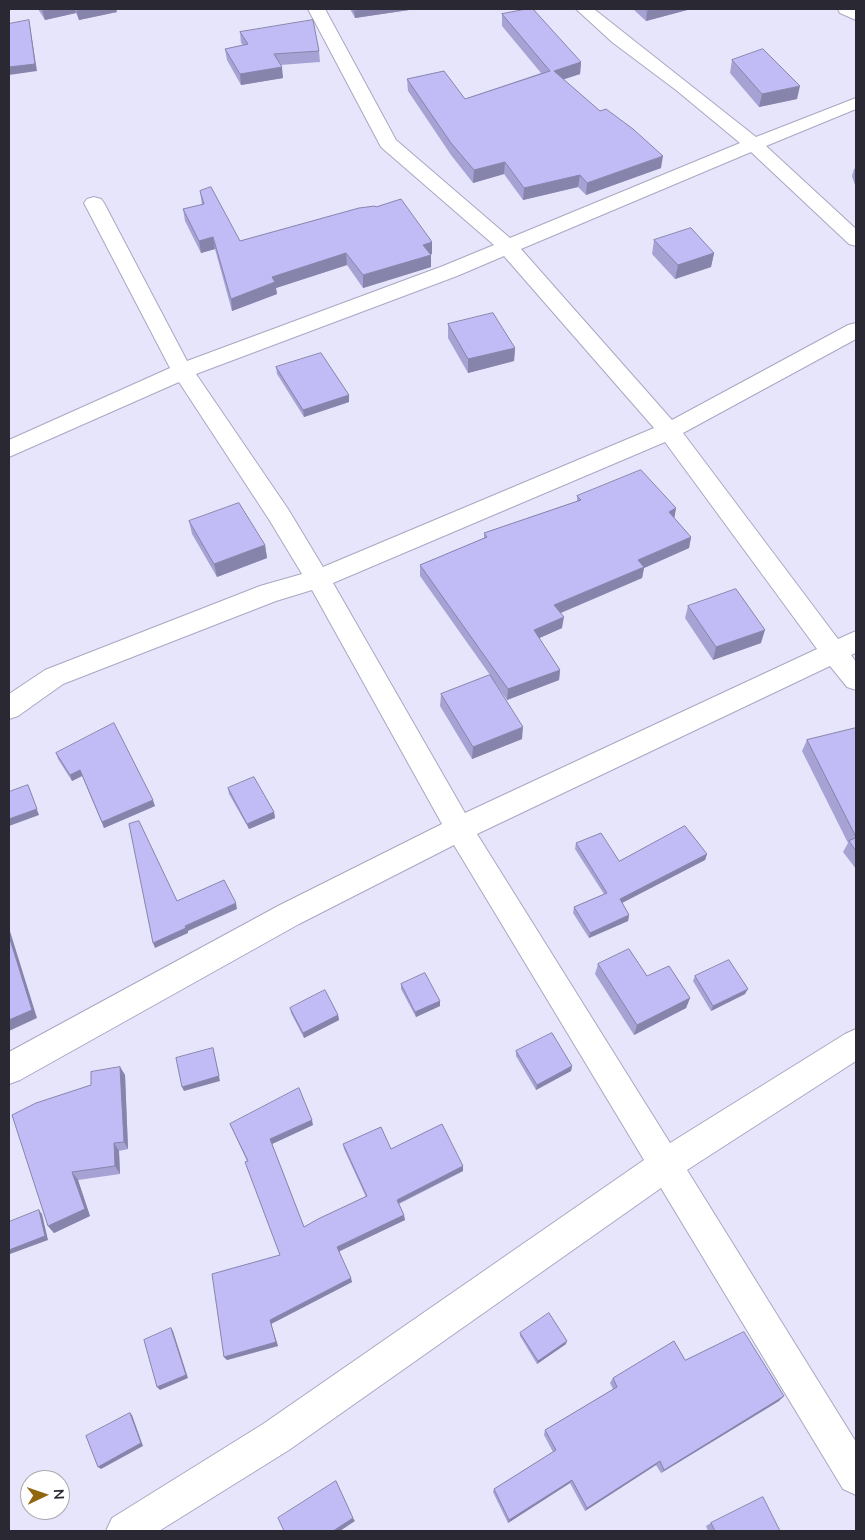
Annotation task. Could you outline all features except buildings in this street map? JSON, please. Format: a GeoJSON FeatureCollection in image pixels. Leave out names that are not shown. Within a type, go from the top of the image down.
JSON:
{"type":"FeatureCollection","features":[{"type":"Feature","properties":{"kind":"street"},"geometry":{"type":"LineString","coordinates":[[316,9],[388,143],[507,246],[669,431],[845,647],[856,680]]}},
{"type":"Feature","properties":{"kind":"street"},"geometry":{"type":"LineString","coordinates":[[584,9],[752,144],[856,240]]}},
{"type":"Feature","properties":{"kind":"street"},"geometry":{"type":"LineString","coordinates":[[846,9],[856,15]]}},
{"type":"Feature","properties":{"kind":"street"},"geometry":{"type":"LineString","coordinates":[[9,449],[183,371],[450,271],[752,144],[856,103]]}},
{"type":"Feature","properties":{"kind":"street"},"geometry":{"type":"LineString","coordinates":[[94,203],[174,358],[279,515],[318,579],[459,829],[856,1476]]}},
{"type":"Feature","properties":{"kind":"street"},"geometry":{"type":"LineString","coordinates":[[9,708],[54,677],[269,593],[318,579],[669,431],[856,330]]}},
{"type":"Feature","properties":{"kind":"street"},"geometry":{"type":"LineString","coordinates":[[9,1069],[187,968],[459,829],[592,768],[845,647]]}},
{"type":"Feature","properties":{"kind":"street"},"geometry":{"type":"LineString","coordinates":[[125,1531],[276,1437],[665,1165],[856,1044]]}}]}
